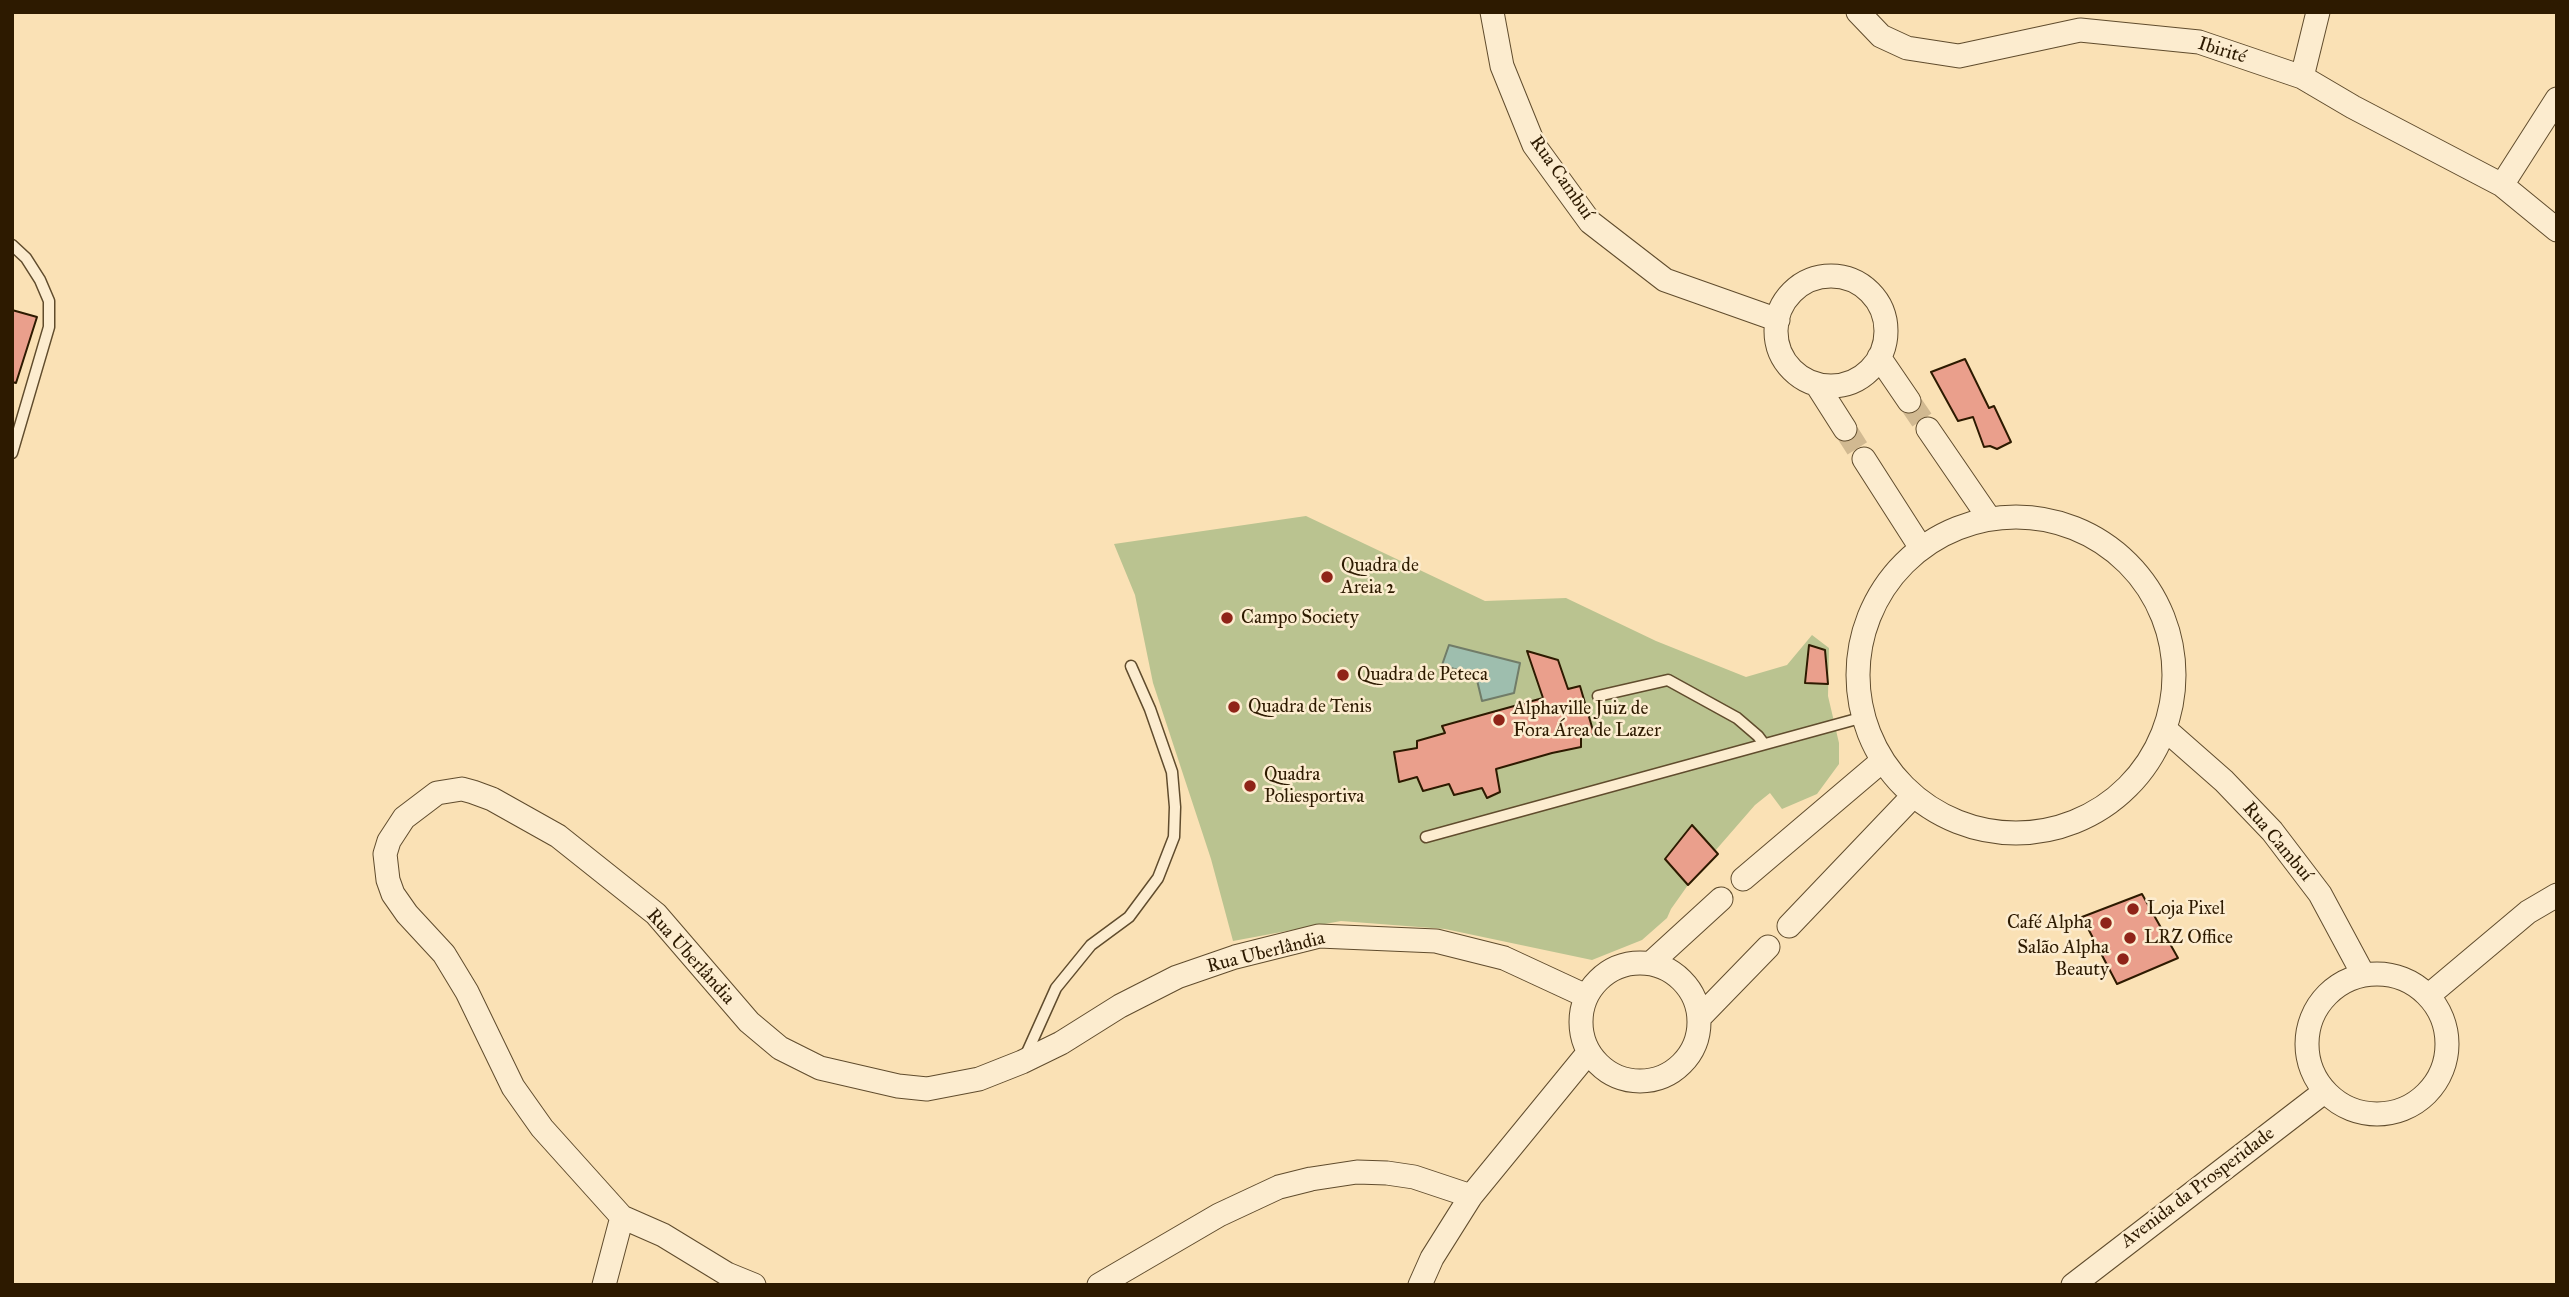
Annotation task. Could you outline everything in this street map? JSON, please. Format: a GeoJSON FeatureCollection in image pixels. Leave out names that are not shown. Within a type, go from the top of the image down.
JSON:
{"type":"FeatureCollection","features":[{"type":"Feature","properties":{"kind":"street","name":"Rua Cambuí"},"geometry":{"type":"LineString","coordinates":[[1492,12],[1502,66],[1534,145],[1590,222],[1665,280],[1778,320]]}},
{"type":"Feature","properties":{"kind":"street","name":"Ibirité"},"geometry":{"type":"LineString","coordinates":[[1858,12],[1881,36],[1907,48],[1959,56],[2081,21],[2200,42],[2302,77],[2353,107],[2502,185],[2557,230]]}},
{"type":"Feature","properties":{"kind":"street"},"geometry":{"type":"LineString","coordinates":[[2302,77],[2320,14]]}},
{"type":"Feature","properties":{"kind":"street"},"geometry":{"type":"LineString","coordinates":[[2502,185],[2557,99]]}},
{"type":"Feature","properties":{"kind":"street"},"geometry":{"type":"LineString","coordinates":[[1838,276],[1855,281],[1869,292],[1880,306],[1885,323],[1885,341],[1879,357],[1868,372],[1853,382],[1835,386],[1817,384],[1800,377],[1787,363],[1779,346],[1776,328],[1781,310],[1790,295],[1803,283],[1820,277],[1838,276]]}},
{"type":"Feature","properties":{"kind":"street"},"geometry":{"type":"LineString","coordinates":[[1879,357],[1909,401]]}},
{"type":"Feature","properties":{"kind":"street"},"geometry":{"type":"LineString","coordinates":[[1817,384],[1845,429]]}},
{"type":"Feature","properties":{"kind":"street"},"geometry":{"type":"LineString","coordinates":[[1928,429],[1989,519]]}},
{"type":"Feature","properties":{"kind":"street"},"geometry":{"type":"LineString","coordinates":[[1864,459],[1921,548]]}},
{"type":"Feature","properties":{"kind":"street"},"geometry":{"type":"LineString","coordinates":[[2036,517],[2081,530],[2121,556],[2152,592],[2170,636],[2175,684],[2166,730],[2141,775],[2104,809],[2057,830],[2006,835],[1957,823],[1913,796],[1897,780],[1882,761],[1864,717],[1858,670],[1866,624],[1888,582],[1921,548],[1953,529],[1989,519],[2036,517]]}},
{"type":"Feature","properties":{"kind":"street","name":"Rua Cambuí"},"geometry":{"type":"LineString","coordinates":[[2166,730],[2224,780],[2272,831],[2320,894],[2363,974]]}},
{"type":"Feature","properties":{"kind":"street"},"geometry":{"type":"LineString","coordinates":[[1742,879],[1882,761]]}},
{"type":"Feature","properties":{"kind":"street","name":"Rua Uberlândia"},"geometry":{"type":"LineString","coordinates":[[754,1285],[727,1274],[663,1235],[622,1217],[535,1118],[513,1087],[467,992],[444,954],[407,914],[393,894],[385,866],[389,841],[404,818],[437,793],[462,789],[473,792],[492,799],[558,836],[656,914],[749,1022],[780,1048],[820,1068],[898,1086],[927,1089],[979,1079],[1022,1062],[1177,977],[1235,957],[1319,936],[1436,941],[1504,958],[1586,996]]}},
{"type":"Feature","properties":{"kind":"street"},"geometry":{"type":"LineString","coordinates":[[1789,926],[1913,796]]}},
{"type":"Feature","properties":{"kind":"street"},"geometry":{"type":"LineString","coordinates":[[2428,996],[2528,912],[2557,894]]}},
{"type":"Feature","properties":{"kind":"street"},"geometry":{"type":"LineString","coordinates":[[1651,963],[1720,899]]}},
{"type":"Feature","properties":{"kind":"street"},"geometry":{"type":"LineString","coordinates":[[1699,1018],[1768,947]]}},
{"type":"Feature","properties":{"kind":"street"},"geometry":{"type":"LineString","coordinates":[[1631,963],[1651,963],[1669,970],[1684,982],[1695,999],[1699,1018],[1697,1038],[1689,1056],[1675,1071],[1657,1080],[1637,1082],[1618,1078],[1601,1068],[1588,1053],[1581,1034],[1580,1015],[1586,996],[1597,980],[1613,969],[1631,963]]}},
{"type":"Feature","properties":{"kind":"street"},"geometry":{"type":"LineString","coordinates":[[2363,974],[2385,974],[2405,979],[2428,996],[2437,1007],[2446,1028],[2448,1050],[2442,1072],[2430,1091],[2413,1106],[2392,1114],[2370,1115],[2348,1109],[2324,1092],[2315,1080],[2308,1058],[2306,1036],[2313,1014],[2326,995],[2344,982],[2363,974]]}},
{"type":"Feature","properties":{"kind":"street"},"geometry":{"type":"LineString","coordinates":[[1420,1285],[1433,1258],[1471,1196],[1588,1053]]}},
{"type":"Feature","properties":{"kind":"street","name":"Avenida da Prosperidade"},"geometry":{"type":"LineString","coordinates":[[2073,1285],[2324,1092]]}},
{"type":"Feature","properties":{"kind":"street"},"geometry":{"type":"LineString","coordinates":[[1099,1285],[1219,1214],[1279,1187],[1311,1179],[1357,1172],[1387,1173],[1414,1177],[1471,1196]]}},
{"type":"Feature","properties":{"kind":"street"},"geometry":{"type":"LineString","coordinates":[[604,1285],[622,1217]]}},
{"type":"Feature","properties":{"kind":"lane"},"geometry":{"type":"LineString","coordinates":[[12,245],[26,258],[40,279],[49,301],[49,327],[12,453]]}},
{"type":"Feature","properties":{"kind":"lane"},"geometry":{"type":"LineString","coordinates":[[1022,1062],[1056,988],[1091,945],[1129,917],[1158,878],[1174,837],[1172,772],[1150,709],[1131,666]]}},
{"type":"Feature","properties":{"kind":"lane"},"geometry":{"type":"LineString","coordinates":[[1598,696],[1668,680],[1737,718],[1764,744]]}},
{"type":"Feature","properties":{"kind":"lane"},"geometry":{"type":"LineString","coordinates":[[1426,837],[1864,717]]}},
{"type":"Feature","properties":{"kind":"green space","name":"Alphaville Juiz de Fora Área de Lazer"},"geometry":{"type":"Polygon","coordinates":[[[1306,516],[1485,601],[1566,598],[1656,641],[1746,677],[1787,665],[1812,635],[1829,648],[1828,696],[1839,743],[1839,764],[1817,794],[1782,809],[1770,793],[1755,805],[1715,851],[1692,826],[1665,859],[1688,885],[1667,918],[1642,940],[1592,960],[1445,929],[1341,921],[1233,941],[1211,859],[1153,683],[1135,595],[1114,544],[1306,516]]]}},
{"type":"Feature","properties":{"kind":"shaded area"},"geometry":{"type":"Polygon","coordinates":[[[1449,645],[1520,663],[1514,693],[1482,701],[1476,676],[1442,665],[1449,645]]]}},
{"type":"Feature","properties":{"kind":"building"},"geometry":{"type":"Polygon","coordinates":[[[12,310],[37,317],[16,383],[12,382],[12,310]]]}},
{"type":"Feature","properties":{"kind":"building"},"geometry":{"type":"Polygon","coordinates":[[[1965,359],[1989,408],[1994,406],[2011,442],[1997,449],[1984,447],[1973,417],[1958,421],[1931,372],[1965,359]]]}},
{"type":"Feature","properties":{"kind":"building"},"geometry":{"type":"Polygon","coordinates":[[[1809,645],[1825,650],[1828,684],[1805,683],[1809,645]]]}},
{"type":"Feature","properties":{"kind":"building"},"geometry":{"type":"Polygon","coordinates":[[[1527,651],[1558,660],[1568,689],[1580,686],[1594,734],[1581,737],[1581,747],[1496,769],[1500,792],[1487,798],[1482,788],[1454,795],[1449,784],[1423,791],[1417,777],[1399,782],[1394,752],[1417,748],[1417,741],[1445,733],[1442,726],[1543,698],[1527,651]]]}},
{"type":"Feature","properties":{"kind":"building"},"geometry":{"type":"Polygon","coordinates":[[[1692,825],[1718,854],[1688,885],[1665,859],[1692,825]]]}},
{"type":"Feature","properties":{"kind":"building","name":"LRZ Office"},"geometry":{"type":"Polygon","coordinates":[[[2142,894],[2178,958],[2117,984],[2082,917],[2142,894]]]}},
{"type":"Feature","properties":{"kind":"tunnel"},"geometry":{"type":"LineString","coordinates":[[1909,401],[1928,429]]}},
{"type":"Feature","properties":{"kind":"tunnel"},"geometry":{"type":"LineString","coordinates":[[1845,429],[1864,459]]}},
{"type":"Feature","properties":{"kind":"place","name":"Quadra de Areia 2"},"geometry":{"type":"Point","coordinates":[1327,577]}},
{"type":"Feature","properties":{"kind":"place","name":"Campo Society"},"geometry":{"type":"Point","coordinates":[1227,618]}},
{"type":"Feature","properties":{"kind":"place","name":"Quadra de Peteca"},"geometry":{"type":"Point","coordinates":[1343,675]}},
{"type":"Feature","properties":{"kind":"place","name":"Quadra de Tenis"},"geometry":{"type":"Point","coordinates":[1234,707]}},
{"type":"Feature","properties":{"kind":"place","name":"Alphaville Juiz de Fora Área de Lazer"},"geometry":{"type":"Point","coordinates":[1499,720]}},
{"type":"Feature","properties":{"kind":"place","name":"Quadra Poliesportiva"},"geometry":{"type":"Point","coordinates":[1250,786]}},
{"type":"Feature","properties":{"kind":"place","name":"Loja Pixel"},"geometry":{"type":"Point","coordinates":[2133,909]}},
{"type":"Feature","properties":{"kind":"place","name":"Café Alpha"},"geometry":{"type":"Point","coordinates":[2106,923]}},
{"type":"Feature","properties":{"kind":"place","name":"LRZ Office"},"geometry":{"type":"Point","coordinates":[2130,938]}},
{"type":"Feature","properties":{"kind":"place","name":"Salão Alpha Beauty"},"geometry":{"type":"Point","coordinates":[2123,959]}}]}
